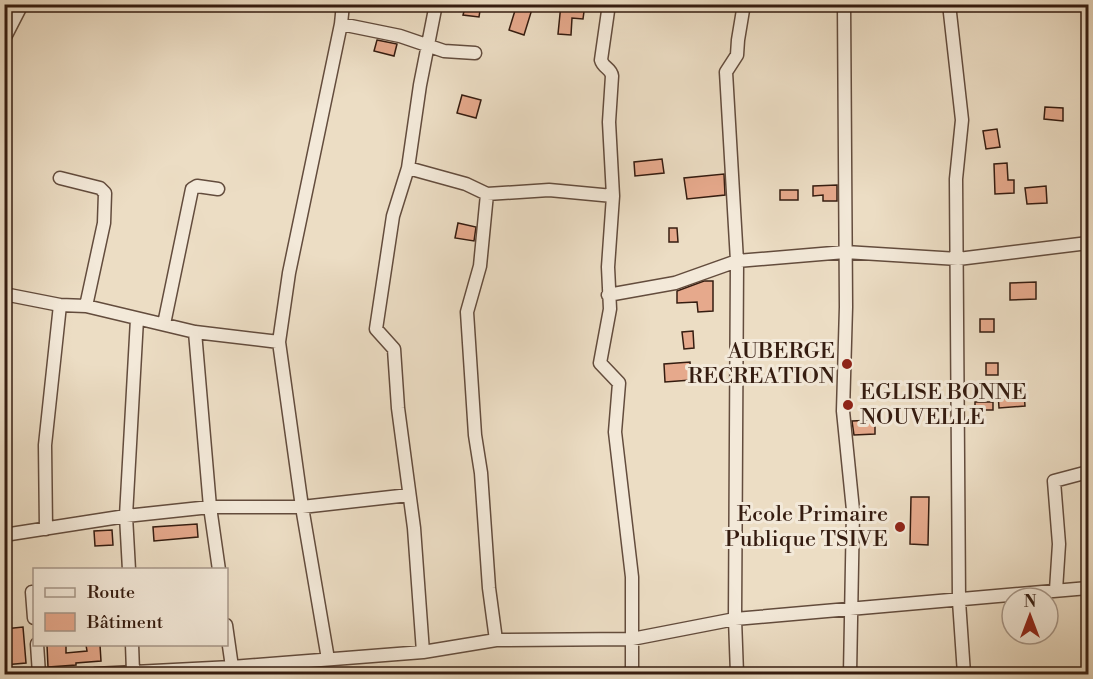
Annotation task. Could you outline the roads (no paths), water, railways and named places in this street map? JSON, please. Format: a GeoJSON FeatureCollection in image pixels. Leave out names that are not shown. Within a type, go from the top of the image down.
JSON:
{"type":"FeatureCollection","features":[{"type":"Feature","properties":{"kind":"street"},"geometry":{"type":"LineString","coordinates":[[4,39],[22,4]]}},
{"type":"Feature","properties":{"kind":"street"},"geometry":{"type":"LineString","coordinates":[[328,659],[302,507],[279,342],[291,262],[341,24],[343,4]]}},
{"type":"Feature","properties":{"kind":"street"},"geometry":{"type":"LineString","coordinates":[[423,652],[414,528],[398,408],[394,349],[376,328],[393,216],[408,168],[420,85],[436,4]]}},
{"type":"Feature","properties":{"kind":"street"},"geometry":{"type":"LineString","coordinates":[[609,4],[601,60],[612,76],[609,141],[613,196],[608,295],[610,309],[600,363],[619,383],[615,432],[632,577],[632,675]]}},
{"type":"Feature","properties":{"kind":"street"},"geometry":{"type":"LineString","coordinates":[[737,675],[735,619],[737,261],[726,72],[737,55],[744,4]]}},
{"type":"Feature","properties":{"kind":"street"},"geometry":{"type":"LineString","coordinates":[[844,4],[843,411],[853,510],[850,675]]}},
{"type":"Feature","properties":{"kind":"street"},"geometry":{"type":"LineString","coordinates":[[949,4],[962,120],[956,179],[959,601],[964,675]]}},
{"type":"Feature","properties":{"kind":"street"},"geometry":{"type":"LineString","coordinates":[[341,24],[360,26],[444,51],[475,53]]}},
{"type":"Feature","properties":{"kind":"street"},"geometry":{"type":"LineString","coordinates":[[408,168],[466,184],[487,194],[549,190],[613,196]]}},
{"type":"Feature","properties":{"kind":"street"},"geometry":{"type":"LineString","coordinates":[[60,178],[100,188],[105,193],[104,223],[86,306]]}},
{"type":"Feature","properties":{"kind":"street"},"geometry":{"type":"LineString","coordinates":[[164,324],[192,189],[197,186],[218,189]]}},
{"type":"Feature","properties":{"kind":"street"},"geometry":{"type":"LineString","coordinates":[[487,194],[480,266],[467,312],[475,435],[482,472],[489,588],[496,640]]}},
{"type":"Feature","properties":{"kind":"street"},"geometry":{"type":"LineString","coordinates":[[608,295],[675,283],[737,261],[845,252],[958,259],[1089,243]]}},
{"type":"Feature","properties":{"kind":"street"},"geometry":{"type":"LineString","coordinates":[[4,294],[60,305],[86,306],[195,332],[279,342]]}},
{"type":"Feature","properties":{"kind":"street"},"geometry":{"type":"LineString","coordinates":[[46,529],[45,445],[60,305]]}},
{"type":"Feature","properties":{"kind":"street"},"geometry":{"type":"LineString","coordinates":[[129,568],[126,516],[137,319]]}},
{"type":"Feature","properties":{"kind":"street"},"geometry":{"type":"LineString","coordinates":[[195,332],[210,507],[219,568]]}},
{"type":"Feature","properties":{"kind":"street"},"geometry":{"type":"LineString","coordinates":[[1056,586],[1059,544],[1054,481],[1089,472]]}},
{"type":"Feature","properties":{"kind":"street"},"geometry":{"type":"LineString","coordinates":[[4,535],[126,516],[210,507],[302,507],[409,495]]}},
{"type":"Feature","properties":{"kind":"street"},"geometry":{"type":"LineString","coordinates":[[1060,590],[1089,588]]}},
{"type":"Feature","properties":{"kind":"street"},"geometry":{"type":"LineString","coordinates":[[32,592],[33,605]]}},
{"type":"Feature","properties":{"kind":"street"},"geometry":{"type":"LineString","coordinates":[[94,675],[423,652],[496,640],[632,639],[735,619],[1000,596]]}},
{"type":"Feature","properties":{"kind":"street"},"geometry":{"type":"LineString","coordinates":[[228,639],[232,667]]}},
{"type":"Feature","properties":{"kind":"street"},"geometry":{"type":"LineString","coordinates":[[37,646],[39,675]]}},
{"type":"Feature","properties":{"kind":"street"},"geometry":{"type":"LineString","coordinates":[[132,646],[133,672]]}},
{"type":"Feature","properties":{"kind":"place","name":"AUBERGE RECREATION"},"geometry":{"type":"Point","coordinates":[847,364]}},
{"type":"Feature","properties":{"kind":"place","name":"EGLISE BONNE NOUVELLE"},"geometry":{"type":"Point","coordinates":[848,405]}},
{"type":"Feature","properties":{"kind":"place","name":"Ecole Primaire Publique TSIVE"},"geometry":{"type":"Point","coordinates":[900,527]}}]}
